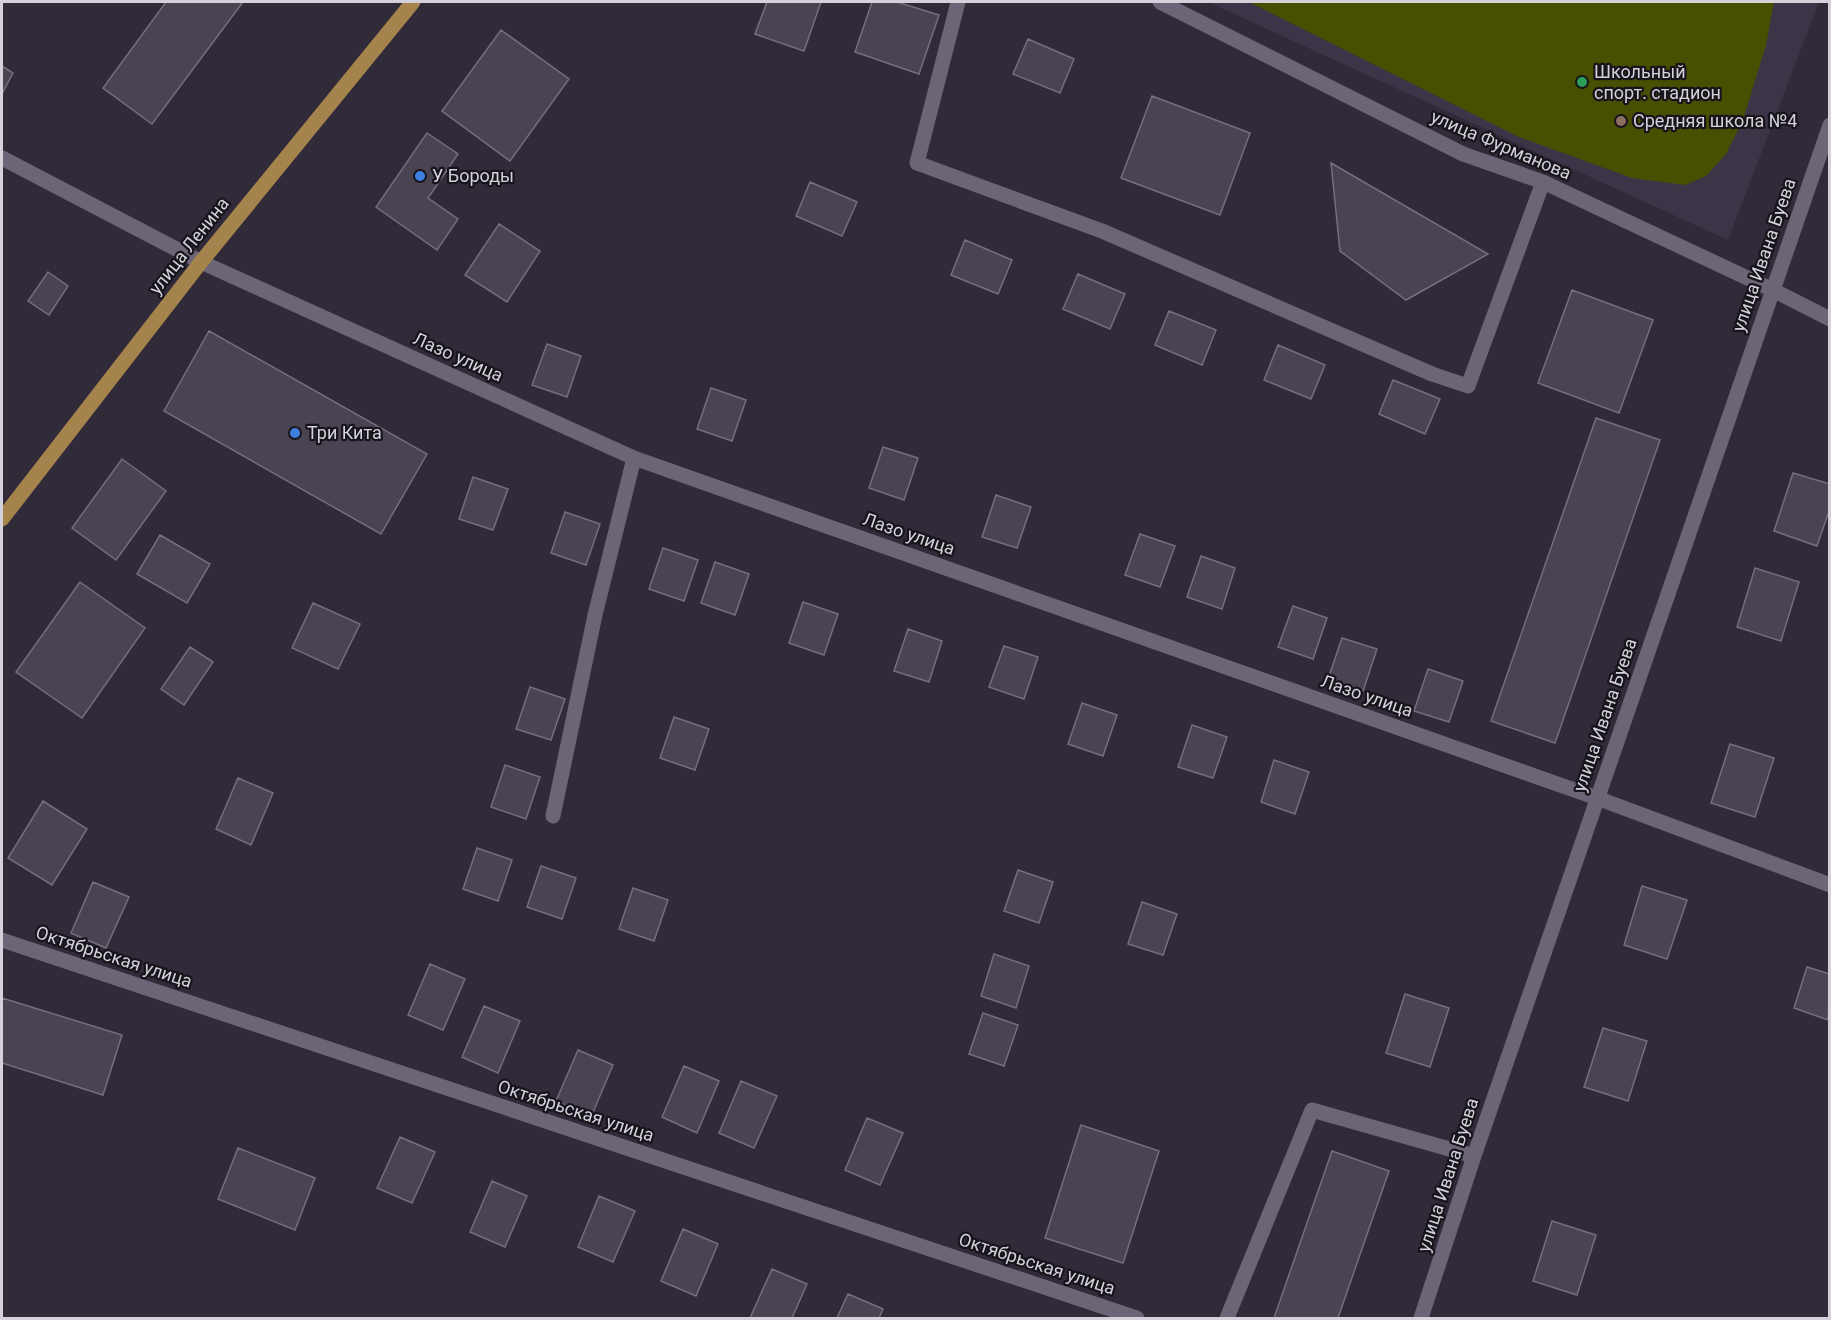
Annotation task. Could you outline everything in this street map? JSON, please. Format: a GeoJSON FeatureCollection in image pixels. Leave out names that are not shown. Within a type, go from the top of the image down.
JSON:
{"type":"FeatureCollection","features":[{"type":"Feature","properties":{"kind":"main road","name":"улица Ленина"},"geometry":{"type":"LineString","coordinates":[[2,519],[201,262],[413,2]]}},
{"type":"Feature","properties":{"kind":"street"},"geometry":{"type":"LineString","coordinates":[[958,2],[917,163],[1102,231],[1432,374],[1468,386],[1543,182]]}},
{"type":"Feature","properties":{"kind":"street","name":"улица Фурманова"},"geometry":{"type":"LineString","coordinates":[[1160,2],[1463,154],[1543,182],[1830,319]]}},
{"type":"Feature","properties":{"kind":"street","name":"улица Ивана Буева"},"geometry":{"type":"LineString","coordinates":[[1421,1318],[1474,1156],[1830,125]]}},
{"type":"Feature","properties":{"kind":"street","name":"Лазо улица"},"geometry":{"type":"LineString","coordinates":[[2,158],[201,262],[634,458],[1597,798],[1830,885]]}},
{"type":"Feature","properties":{"kind":"street"},"geometry":{"type":"LineString","coordinates":[[553,816],[596,615],[634,458]]}},
{"type":"Feature","properties":{"kind":"street","name":"Октябрьская улица"},"geometry":{"type":"LineString","coordinates":[[2,940],[1137,1318]]}},
{"type":"Feature","properties":{"kind":"street"},"geometry":{"type":"LineString","coordinates":[[1227,1318],[1312,1110],[1474,1156]]}},
{"type":"Feature","properties":{"kind":"shaded area","name":"Школьный спорт. стадион"},"geometry":{"type":"Polygon","coordinates":[[[1208,2],[1819,2],[1728,240],[1208,2]]]}},
{"type":"Feature","properties":{"kind":"green space","name":"Школьный спорт. стадион"},"geometry":{"type":"Polygon","coordinates":[[[1249,2],[1774,2],[1766,45],[1743,120],[1726,154],[1706,176],[1685,185],[1632,178],[1519,137],[1249,2]]]}},
{"type":"Feature","properties":{"kind":"building"},"geometry":{"type":"Polygon","coordinates":[[[166,2],[243,2],[152,124],[103,88],[166,2]]]}},
{"type":"Feature","properties":{"kind":"building"},"geometry":{"type":"Polygon","coordinates":[[[767,2],[821,2],[804,51],[755,34],[767,2]]]}},
{"type":"Feature","properties":{"kind":"building"},"geometry":{"type":"Polygon","coordinates":[[[872,2],[897,2],[939,15],[919,74],[855,52],[872,2]]]}},
{"type":"Feature","properties":{"kind":"building"},"geometry":{"type":"Polygon","coordinates":[[[501,30],[569,79],[510,161],[442,111],[501,30]]]}},
{"type":"Feature","properties":{"kind":"building"},"geometry":{"type":"Polygon","coordinates":[[[1028,39],[1074,59],[1060,93],[1013,74],[1028,39]]]}},
{"type":"Feature","properties":{"kind":"building"},"geometry":{"type":"Polygon","coordinates":[[[2,66],[13,73],[2,94],[2,66]]]}},
{"type":"Feature","properties":{"kind":"building"},"geometry":{"type":"Polygon","coordinates":[[[1152,96],[1250,133],[1220,215],[1121,178],[1152,96]]]}},
{"type":"Feature","properties":{"kind":"building","name":"У Бороды"},"geometry":{"type":"Polygon","coordinates":[[[427,133],[458,154],[428,198],[458,219],[437,250],[376,207],[427,133]]]}},
{"type":"Feature","properties":{"kind":"building"},"geometry":{"type":"Polygon","coordinates":[[[1331,163],[1488,254],[1406,300],[1340,251],[1331,163]]]}},
{"type":"Feature","properties":{"kind":"building"},"geometry":{"type":"Polygon","coordinates":[[[810,182],[857,202],[842,236],[796,216],[810,182]]]}},
{"type":"Feature","properties":{"kind":"building"},"geometry":{"type":"Polygon","coordinates":[[[499,224],[540,251],[507,302],[465,275],[499,224]]]}},
{"type":"Feature","properties":{"kind":"building"},"geometry":{"type":"Polygon","coordinates":[[[965,240],[1012,260],[998,294],[951,275],[965,240]]]}},
{"type":"Feature","properties":{"kind":"building"},"geometry":{"type":"Polygon","coordinates":[[[48,272],[68,286],[49,315],[28,301],[48,272]]]}},
{"type":"Feature","properties":{"kind":"building"},"geometry":{"type":"Polygon","coordinates":[[[1078,274],[1125,294],[1110,329],[1063,309],[1078,274]]]}},
{"type":"Feature","properties":{"kind":"building"},"geometry":{"type":"Polygon","coordinates":[[[1572,290],[1653,320],[1619,413],[1538,383],[1572,290]]]}},
{"type":"Feature","properties":{"kind":"building"},"geometry":{"type":"Polygon","coordinates":[[[1169,311],[1216,330],[1202,365],[1155,345],[1169,311]]]}},
{"type":"Feature","properties":{"kind":"building","name":"Три Кита"},"geometry":{"type":"Polygon","coordinates":[[[209,331],[427,454],[381,534],[164,411],[209,331]]]}},
{"type":"Feature","properties":{"kind":"building"},"geometry":{"type":"Polygon","coordinates":[[[547,344],[581,356],[567,397],[532,385],[547,344]]]}},
{"type":"Feature","properties":{"kind":"building"},"geometry":{"type":"Polygon","coordinates":[[[1278,345],[1325,365],[1311,399],[1264,380],[1278,345]]]}},
{"type":"Feature","properties":{"kind":"building"},"geometry":{"type":"Polygon","coordinates":[[[1393,380],[1440,399],[1425,434],[1379,414],[1393,380]]]}},
{"type":"Feature","properties":{"kind":"building"},"geometry":{"type":"Polygon","coordinates":[[[711,388],[746,400],[732,441],[697,429],[711,388]]]}},
{"type":"Feature","properties":{"kind":"building"},"geometry":{"type":"Polygon","coordinates":[[[1596,418],[1660,440],[1555,743],[1491,721],[1596,418]]]}},
{"type":"Feature","properties":{"kind":"building"},"geometry":{"type":"Polygon","coordinates":[[[883,447],[918,458],[904,500],[869,488],[883,447]]]}},
{"type":"Feature","properties":{"kind":"building"},"geometry":{"type":"Polygon","coordinates":[[[122,459],[166,491],[116,560],[72,528],[122,459]]]}},
{"type":"Feature","properties":{"kind":"building"},"geometry":{"type":"Polygon","coordinates":[[[1793,473],[1830,484],[1830,508],[1817,546],[1774,531],[1793,473]]]}},
{"type":"Feature","properties":{"kind":"building"},"geometry":{"type":"Polygon","coordinates":[[[473,477],[508,489],[493,530],[459,519],[473,477]]]}},
{"type":"Feature","properties":{"kind":"building"},"geometry":{"type":"Polygon","coordinates":[[[996,495],[1031,507],[1017,548],[982,537],[996,495]]]}},
{"type":"Feature","properties":{"kind":"building"},"geometry":{"type":"Polygon","coordinates":[[[565,512],[600,524],[586,565],[551,553],[565,512]]]}},
{"type":"Feature","properties":{"kind":"building"},"geometry":{"type":"Polygon","coordinates":[[[1140,534],[1175,546],[1160,587],[1125,575],[1140,534]]]}},
{"type":"Feature","properties":{"kind":"building"},"geometry":{"type":"Polygon","coordinates":[[[160,535],[210,564],[187,603],[137,574],[160,535]]]}},
{"type":"Feature","properties":{"kind":"building"},"geometry":{"type":"Polygon","coordinates":[[[663,548],[698,560],[684,601],[649,589],[663,548]]]}},
{"type":"Feature","properties":{"kind":"building"},"geometry":{"type":"Polygon","coordinates":[[[1201,556],[1235,568],[1222,609],[1187,597],[1201,556]]]}},
{"type":"Feature","properties":{"kind":"building"},"geometry":{"type":"Polygon","coordinates":[[[715,562],[749,574],[735,615],[701,603],[715,562]]]}},
{"type":"Feature","properties":{"kind":"building"},"geometry":{"type":"Polygon","coordinates":[[[1755,568],[1799,582],[1781,641],[1737,627],[1755,568]]]}},
{"type":"Feature","properties":{"kind":"building"},"geometry":{"type":"Polygon","coordinates":[[[80,582],[145,628],[82,718],[16,672],[80,582]]]}},
{"type":"Feature","properties":{"kind":"building"},"geometry":{"type":"Polygon","coordinates":[[[803,602],[838,614],[824,655],[789,643],[803,602]]]}},
{"type":"Feature","properties":{"kind":"building"},"geometry":{"type":"Polygon","coordinates":[[[313,603],[360,624],[338,669],[292,648],[313,603]]]}},
{"type":"Feature","properties":{"kind":"building"},"geometry":{"type":"Polygon","coordinates":[[[1293,606],[1327,618],[1313,659],[1278,647],[1293,606]]]}},
{"type":"Feature","properties":{"kind":"building"},"geometry":{"type":"Polygon","coordinates":[[[908,629],[942,641],[929,682],[894,671],[908,629]]]}},
{"type":"Feature","properties":{"kind":"building"},"geometry":{"type":"Polygon","coordinates":[[[1342,638],[1377,649],[1363,691],[1328,679],[1342,638]]]}},
{"type":"Feature","properties":{"kind":"building"},"geometry":{"type":"Polygon","coordinates":[[[1004,646],[1038,657],[1024,699],[989,687],[1004,646]]]}},
{"type":"Feature","properties":{"kind":"building"},"geometry":{"type":"Polygon","coordinates":[[[190,647],[213,662],[184,705],[161,689],[190,647]]]}},
{"type":"Feature","properties":{"kind":"building"},"geometry":{"type":"Polygon","coordinates":[[[1428,669],[1463,681],[1449,722],[1414,711],[1428,669]]]}},
{"type":"Feature","properties":{"kind":"building"},"geometry":{"type":"Polygon","coordinates":[[[530,687],[565,699],[551,740],[516,729],[530,687]]]}},
{"type":"Feature","properties":{"kind":"building"},"geometry":{"type":"Polygon","coordinates":[[[1082,703],[1117,715],[1103,756],[1068,744],[1082,703]]]}},
{"type":"Feature","properties":{"kind":"building"},"geometry":{"type":"Polygon","coordinates":[[[674,717],[709,729],[695,770],[660,758],[674,717]]]}},
{"type":"Feature","properties":{"kind":"building"},"geometry":{"type":"Polygon","coordinates":[[[1192,725],[1227,737],[1213,778],[1178,767],[1192,725]]]}},
{"type":"Feature","properties":{"kind":"building"},"geometry":{"type":"Polygon","coordinates":[[[1730,744],[1774,758],[1755,817],[1711,803],[1730,744]]]}},
{"type":"Feature","properties":{"kind":"building"},"geometry":{"type":"Polygon","coordinates":[[[1274,760],[1309,772],[1295,814],[1261,802],[1274,760]]]}},
{"type":"Feature","properties":{"kind":"building"},"geometry":{"type":"Polygon","coordinates":[[[505,765],[540,777],[526,819],[491,807],[505,765]]]}},
{"type":"Feature","properties":{"kind":"building"},"geometry":{"type":"Polygon","coordinates":[[[238,778],[273,793],[251,845],[216,829],[238,778]]]}},
{"type":"Feature","properties":{"kind":"building"},"geometry":{"type":"Polygon","coordinates":[[[43,801],[87,829],[52,885],[8,858],[43,801]]]}},
{"type":"Feature","properties":{"kind":"building"},"geometry":{"type":"Polygon","coordinates":[[[477,848],[512,860],[498,901],[463,889],[477,848]]]}},
{"type":"Feature","properties":{"kind":"building"},"geometry":{"type":"Polygon","coordinates":[[[541,866],[576,878],[562,919],[527,907],[541,866]]]}},
{"type":"Feature","properties":{"kind":"building"},"geometry":{"type":"Polygon","coordinates":[[[1018,870],[1053,882],[1039,923],[1004,911],[1018,870]]]}},
{"type":"Feature","properties":{"kind":"building"},"geometry":{"type":"Polygon","coordinates":[[[93,882],[129,897],[106,948],[71,933],[93,882]]]}},
{"type":"Feature","properties":{"kind":"building"},"geometry":{"type":"Polygon","coordinates":[[[1642,886],[1687,900],[1667,959],[1624,945],[1642,886]]]}},
{"type":"Feature","properties":{"kind":"building"},"geometry":{"type":"Polygon","coordinates":[[[633,888],[668,900],[654,941],[619,929],[633,888]]]}},
{"type":"Feature","properties":{"kind":"building"},"geometry":{"type":"Polygon","coordinates":[[[1142,902],[1177,914],[1163,955],[1128,944],[1142,902]]]}},
{"type":"Feature","properties":{"kind":"building"},"geometry":{"type":"Polygon","coordinates":[[[994,954],[1029,966],[1016,1008],[981,996],[994,954]]]}},
{"type":"Feature","properties":{"kind":"building"},"geometry":{"type":"Polygon","coordinates":[[[430,964],[465,979],[443,1030],[408,1015],[430,964]]]}},
{"type":"Feature","properties":{"kind":"building"},"geometry":{"type":"Polygon","coordinates":[[[1807,967],[1830,974],[1828,1020],[1794,1008],[1807,967]]]}},
{"type":"Feature","properties":{"kind":"building"},"geometry":{"type":"Polygon","coordinates":[[[1405,994],[1449,1008],[1430,1067],[1386,1053],[1405,994]]]}},
{"type":"Feature","properties":{"kind":"building"},"geometry":{"type":"Polygon","coordinates":[[[2,998],[122,1035],[103,1095],[2,1063],[2,998]]]}},
{"type":"Feature","properties":{"kind":"building"},"geometry":{"type":"Polygon","coordinates":[[[484,1006],[520,1021],[498,1073],[462,1057],[484,1006]]]}},
{"type":"Feature","properties":{"kind":"building"},"geometry":{"type":"Polygon","coordinates":[[[983,1013],[1018,1025],[1004,1066],[969,1054],[983,1013]]]}},
{"type":"Feature","properties":{"kind":"building"},"geometry":{"type":"Polygon","coordinates":[[[1603,1028],[1647,1041],[1628,1101],[1584,1087],[1603,1028]]]}},
{"type":"Feature","properties":{"kind":"building"},"geometry":{"type":"Polygon","coordinates":[[[578,1050],[613,1065],[591,1117],[556,1101],[578,1050]]]}},
{"type":"Feature","properties":{"kind":"building"},"geometry":{"type":"Polygon","coordinates":[[[684,1066],[719,1081],[697,1133],[662,1117],[684,1066]]]}},
{"type":"Feature","properties":{"kind":"building"},"geometry":{"type":"Polygon","coordinates":[[[741,1081],[777,1096],[754,1148],[719,1133],[741,1081]]]}},
{"type":"Feature","properties":{"kind":"building"},"geometry":{"type":"Polygon","coordinates":[[[867,1118],[903,1133],[880,1185],[845,1170],[867,1118]]]}},
{"type":"Feature","properties":{"kind":"building"},"geometry":{"type":"Polygon","coordinates":[[[1081,1125],[1159,1151],[1123,1263],[1045,1238],[1081,1125]]]}},
{"type":"Feature","properties":{"kind":"building"},"geometry":{"type":"Polygon","coordinates":[[[400,1137],[435,1152],[412,1203],[377,1188],[400,1137]]]}},
{"type":"Feature","properties":{"kind":"building"},"geometry":{"type":"Polygon","coordinates":[[[238,1148],[315,1178],[295,1230],[218,1199],[238,1148]]]}},
{"type":"Feature","properties":{"kind":"building"},"geometry":{"type":"Polygon","coordinates":[[[1332,1151],[1389,1171],[1338,1318],[1274,1318],[1332,1151]]]}},
{"type":"Feature","properties":{"kind":"building"},"geometry":{"type":"Polygon","coordinates":[[[492,1181],[527,1196],[505,1247],[470,1232],[492,1181]]]}},
{"type":"Feature","properties":{"kind":"building"},"geometry":{"type":"Polygon","coordinates":[[[599,1196],[635,1211],[613,1262],[578,1247],[599,1196]]]}},
{"type":"Feature","properties":{"kind":"building"},"geometry":{"type":"Polygon","coordinates":[[[1552,1221],[1596,1235],[1577,1295],[1533,1281],[1552,1221]]]}},
{"type":"Feature","properties":{"kind":"building"},"geometry":{"type":"Polygon","coordinates":[[[683,1229],[718,1244],[696,1296],[661,1281],[683,1229]]]}},
{"type":"Feature","properties":{"kind":"building"},"geometry":{"type":"Polygon","coordinates":[[[772,1269],[807,1284],[792,1318],[750,1318],[772,1269]]]}},
{"type":"Feature","properties":{"kind":"building"},"geometry":{"type":"Polygon","coordinates":[[[848,1294],[883,1309],[879,1318],[837,1318],[848,1294]]]}},
{"type":"Feature","properties":{"kind":"place","name":"Школьный спорт. стадион"},"geometry":{"type":"Point","coordinates":[1582,82]}},
{"type":"Feature","properties":{"kind":"place","name":"Средняя школа №4"},"geometry":{"type":"Point","coordinates":[1621,121]}},
{"type":"Feature","properties":{"kind":"place","name":"У Бороды"},"geometry":{"type":"Point","coordinates":[420,176]}},
{"type":"Feature","properties":{"kind":"place","name":"Три Кита"},"geometry":{"type":"Point","coordinates":[295,433]}}]}
